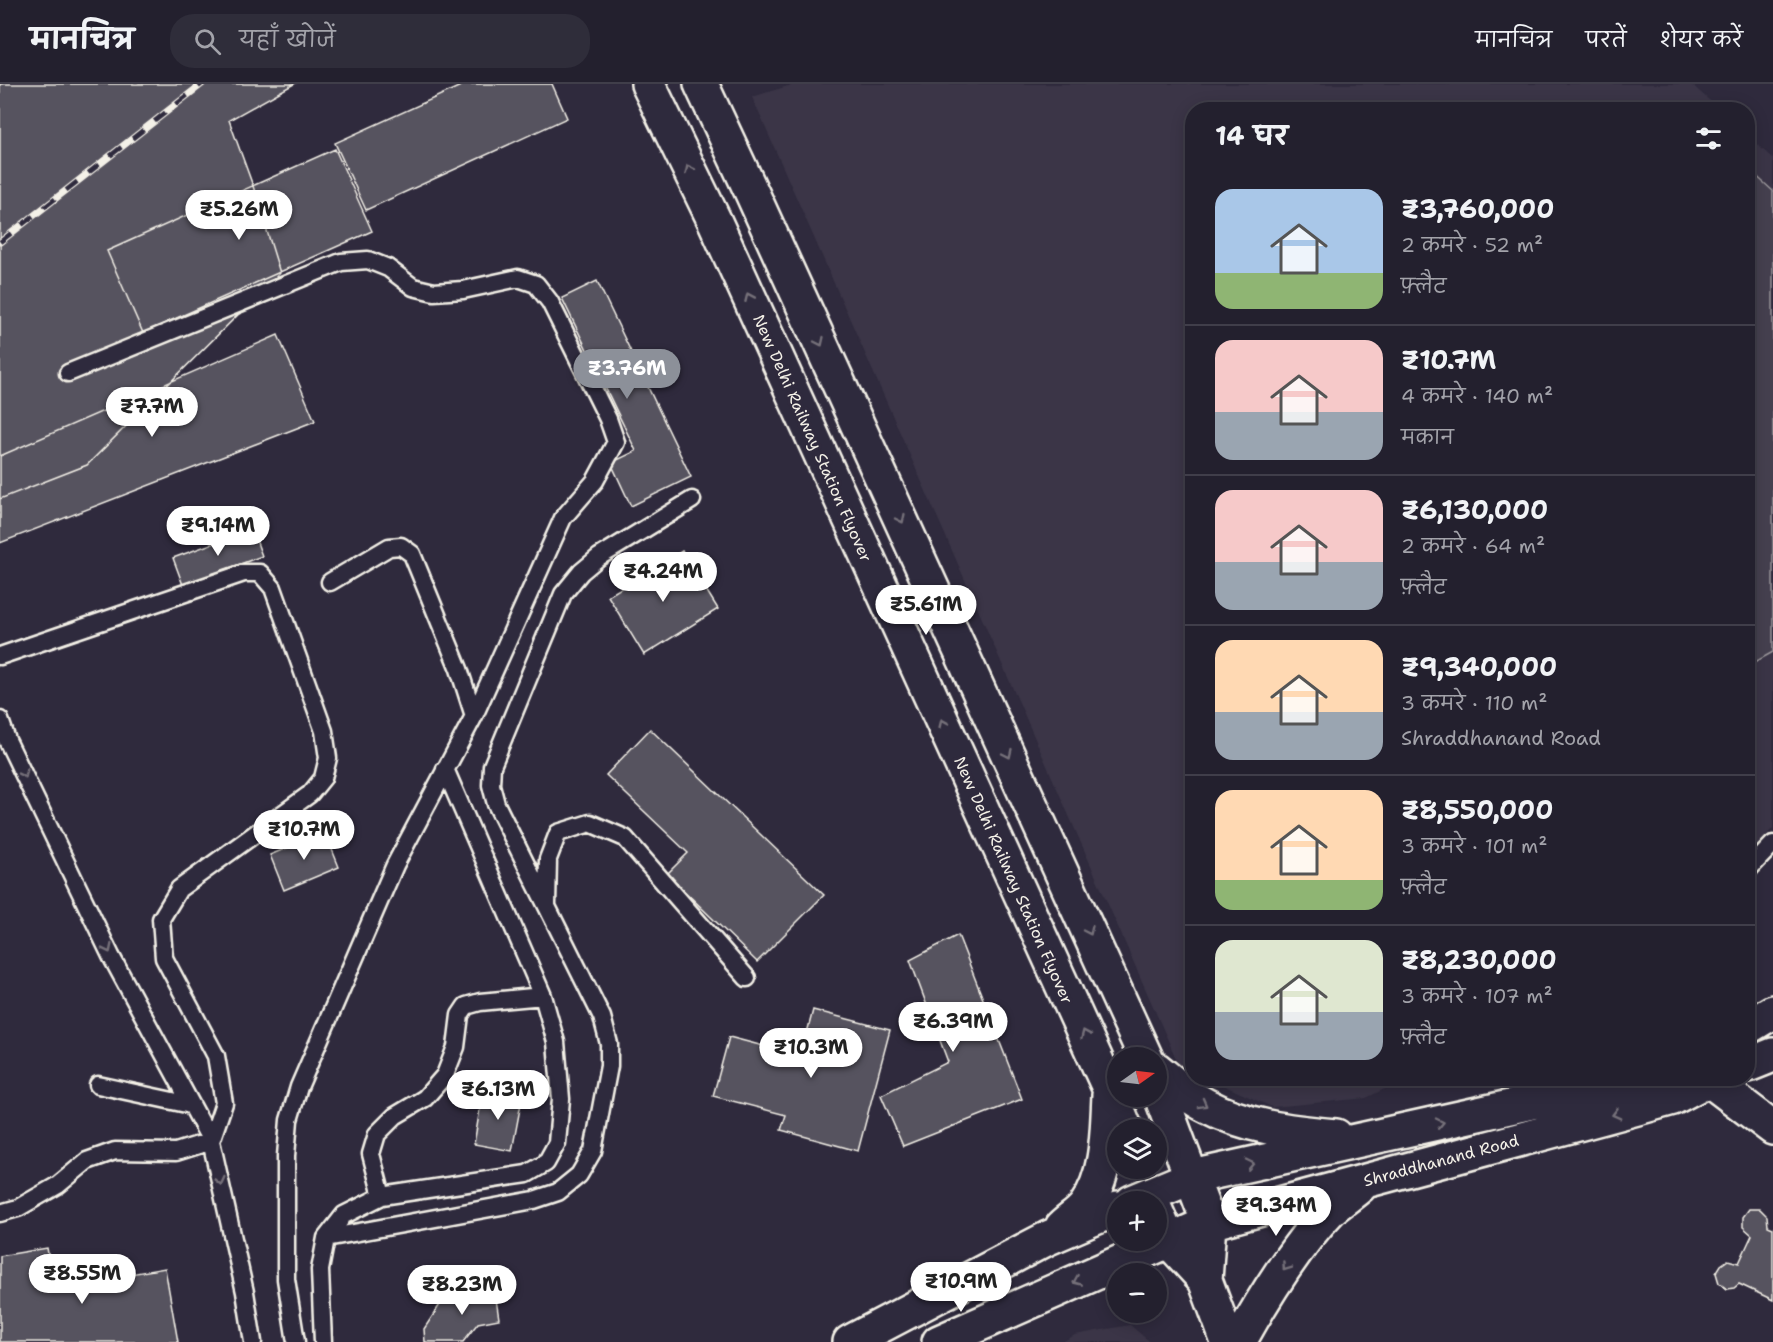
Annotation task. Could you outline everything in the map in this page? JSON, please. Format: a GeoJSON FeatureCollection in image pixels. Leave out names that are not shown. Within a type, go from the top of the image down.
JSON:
{"type":"FeatureCollection","features":[{"type":"Feature","properties":{"kind":"main road","name":"New Delhi Railway Station Flyover"},"geometry":{"type":"LineString","coordinates":[[648,84],[715,222],[1107,1084]]}},
{"type":"Feature","properties":{"kind":"main road"},"geometry":{"type":"LineString","coordinates":[[701,84],[1141,1047]]}},
{"type":"Feature","properties":{"kind":"main road"},"geometry":{"type":"LineString","coordinates":[[1755,1023],[1773,1012]]}},
{"type":"Feature","properties":{"kind":"main road"},"geometry":{"type":"LineString","coordinates":[[1755,1062],[1773,1054]]}},
{"type":"Feature","properties":{"kind":"main road"},"geometry":{"type":"LineString","coordinates":[[1167,1078],[1186,1093],[1221,1113],[1286,1131],[1368,1139]]}},
{"type":"Feature","properties":{"kind":"main road","name":"Shraddhanand Road"},"geometry":{"type":"LineString","coordinates":[[939,1342],[1209,1224],[1652,1104],[1673,1098],[1696,1086]]}},
{"type":"Feature","properties":{"kind":"main road"},"geometry":{"type":"LineString","coordinates":[[1718,1086],[1773,1128]]}},
{"type":"Feature","properties":{"kind":"main road","name":"Shraddhanand Road"},"geometry":{"type":"LineString","coordinates":[[1156,1191],[1192,1177],[1368,1139],[1569,1088]]}},
{"type":"Feature","properties":{"kind":"main road"},"geometry":{"type":"LineString","coordinates":[[1048,1238],[1086,1206],[1099,1178],[1105,1150],[1108,1107]]}},
{"type":"Feature","properties":{"kind":"main road"},"geometry":{"type":"LineString","coordinates":[[1165,1107],[1209,1224],[1204,1280]]}},
{"type":"Feature","properties":{"kind":"main road"},"geometry":{"type":"LineString","coordinates":[[1239,1342],[1300,1247],[1332,1209],[1369,1179]]}},
{"type":"Feature","properties":{"kind":"main road"},"geometry":{"type":"LineString","coordinates":[[850,1342],[1048,1238],[1107,1213]]}},
{"type":"Feature","properties":{"kind":"main road"},"geometry":{"type":"LineString","coordinates":[[1167,1237],[1204,1280],[1228,1342]]}},
{"type":"Feature","properties":{"kind":"lane"},"geometry":{"type":"LineString","coordinates":[[68,373],[341,262],[368,260],[388,268],[413,287],[434,292],[463,290],[518,279],[536,284],[550,302],[608,419],[616,442],[595,481],[563,518],[474,716],[395,865],[299,1087],[289,1120],[286,1155],[285,1279],[296,1342]]}},
{"type":"Feature","properties":{"kind":"lane"},"geometry":{"type":"LineString","coordinates":[[326,1238],[534,1200],[558,1192],[579,1175],[593,1150],[609,1066],[609,1044],[602,1017],[496,804],[491,786],[492,766],[563,594],[581,572],[599,556],[692,500]]}},
{"type":"Feature","properties":{"kind":"lane"},"geometry":{"type":"LineString","coordinates":[[330,582],[389,548],[401,546],[412,554],[459,669],[474,716]]}},
{"type":"Feature","properties":{"kind":"lane"},"geometry":{"type":"LineString","coordinates":[[0,656],[244,573],[260,573],[273,588],[324,731],[328,758],[323,778],[310,794],[179,890],[161,919],[164,958],[216,1056],[225,1103],[211,1141]]}},
{"type":"Feature","properties":{"kind":"lane"},"geometry":{"type":"LineString","coordinates":[[0,720],[4,741],[111,956],[211,1141],[245,1292],[253,1342]]}},
{"type":"Feature","properties":{"kind":"lane"},"geometry":{"type":"LineString","coordinates":[[323,1342],[320,1270],[326,1238],[344,1215],[382,1196],[527,1174],[546,1163],[557,1143],[561,1099],[556,1042],[543,996],[445,769]]}},
{"type":"Feature","properties":{"kind":"lane"},"geometry":{"type":"LineString","coordinates":[[547,909],[548,859],[558,833],[590,823],[625,838],[747,978]]}},
{"type":"Feature","properties":{"kind":"lane"},"geometry":{"type":"LineString","coordinates":[[1755,863],[1773,844]]}},
{"type":"Feature","properties":{"kind":"lane"},"geometry":{"type":"LineString","coordinates":[[382,1196],[371,1154],[377,1134],[395,1116],[425,1098],[445,1075],[456,1047],[460,1015],[466,1006],[480,1002],[543,996]]}},
{"type":"Feature","properties":{"kind":"lane"},"geometry":{"type":"LineString","coordinates":[[98,1085],[191,1105]]}},
{"type":"Feature","properties":{"kind":"lane"},"geometry":{"type":"LineString","coordinates":[[0,1213],[18,1208],[58,1185],[87,1161],[115,1151],[176,1152],[211,1141]]}},
{"type":"Feature","properties":{"kind":"shaded area"},"geometry":{"type":"Polygon","coordinates":[[[795,84],[1691,84],[1711,102],[1185,102],[1185,1068],[1179,1065],[752,97],[795,84]]]}},
{"type":"Feature","properties":{"kind":"shaded area"},"geometry":{"type":"Polygon","coordinates":[[[1755,142],[1773,159],[1773,828],[1755,847],[1755,142]]]}},
{"type":"Feature","properties":{"kind":"shaded area"},"geometry":{"type":"Polygon","coordinates":[[[1755,175],[1773,191],[1773,652],[1755,662],[1755,175]]]}},
{"type":"Feature","properties":{"kind":"shaded area"},"geometry":{"type":"Polygon","coordinates":[[[1225,1086],[1391,1086],[1366,1098],[1272,1107],[1225,1086]]]}},
{"type":"Feature","properties":{"kind":"shaded area"},"geometry":{"type":"Polygon","coordinates":[[[1130,1325],[1150,1342],[1062,1342],[1075,1335],[1130,1325]]]}},
{"type":"Feature","properties":{"kind":"building"},"geometry":{"type":"Polygon","coordinates":[[[0,84],[294,84],[229,120],[253,186],[280,273],[87,465],[0,499],[0,84]]]}},
{"type":"Feature","properties":{"kind":"building"},"geometry":{"type":"Polygon","coordinates":[[[465,84],[552,84],[567,118],[366,210],[335,143],[465,84]]]}},
{"type":"Feature","properties":{"kind":"building"},"geometry":{"type":"Polygon","coordinates":[[[335,149],[372,231],[143,333],[107,251],[335,149]]]}},
{"type":"Feature","properties":{"kind":"building"},"geometry":{"type":"Polygon","coordinates":[[[597,281],[691,477],[631,506],[611,463],[636,451],[562,298],[597,281]]]}},
{"type":"Feature","properties":{"kind":"building"},"geometry":{"type":"Polygon","coordinates":[[[278,335],[315,421],[0,543],[0,456],[278,335]]]}},
{"type":"Feature","properties":{"kind":"building"},"geometry":{"type":"Polygon","coordinates":[[[252,529],[262,556],[183,585],[173,558],[252,529]]]}},
{"type":"Feature","properties":{"kind":"building"},"geometry":{"type":"Polygon","coordinates":[[[682,551],[718,609],[644,655],[608,596],[682,551]]]}},
{"type":"Feature","properties":{"kind":"building"},"geometry":{"type":"Polygon","coordinates":[[[650,729],[824,895],[757,962],[667,874],[688,853],[606,775],[650,729]]]}},
{"type":"Feature","properties":{"kind":"building"},"geometry":{"type":"Polygon","coordinates":[[[325,832],[339,867],[284,890],[270,855],[325,832]]]}},
{"type":"Feature","properties":{"kind":"building"},"geometry":{"type":"Polygon","coordinates":[[[958,935],[1022,1099],[903,1146],[881,1095],[948,1062],[910,960],[958,935]]]}},
{"type":"Feature","properties":{"kind":"building"},"geometry":{"type":"Polygon","coordinates":[[[813,1010],[890,1030],[858,1151],[781,1130],[786,1115],[713,1096],[729,1037],[801,1056],[813,1010]]]}},
{"type":"Feature","properties":{"kind":"building"},"geometry":{"type":"Polygon","coordinates":[[[483,1091],[522,1098],[512,1151],[474,1144],[483,1091]]]}},
{"type":"Feature","properties":{"kind":"building"},"geometry":{"type":"Polygon","coordinates":[[[1749,1209],[1760,1209],[1767,1216],[1768,1226],[1773,1228],[1773,1300],[1739,1284],[1727,1289],[1719,1283],[1716,1273],[1728,1260],[1739,1263],[1752,1235],[1743,1227],[1743,1217],[1749,1209]]]}},
{"type":"Feature","properties":{"kind":"building"},"geometry":{"type":"Polygon","coordinates":[[[47,1248],[54,1287],[165,1268],[178,1342],[0,1342],[0,1256],[47,1248]]]}},
{"type":"Feature","properties":{"kind":"building"},"geometry":{"type":"Polygon","coordinates":[[[494,1286],[499,1319],[478,1323],[463,1342],[425,1342],[424,1329],[445,1297],[494,1286]]]}},
{"type":"Feature","properties":{"kind":"railway"},"geometry":{"type":"LineString","coordinates":[[0,242],[202,84]]}}]}
